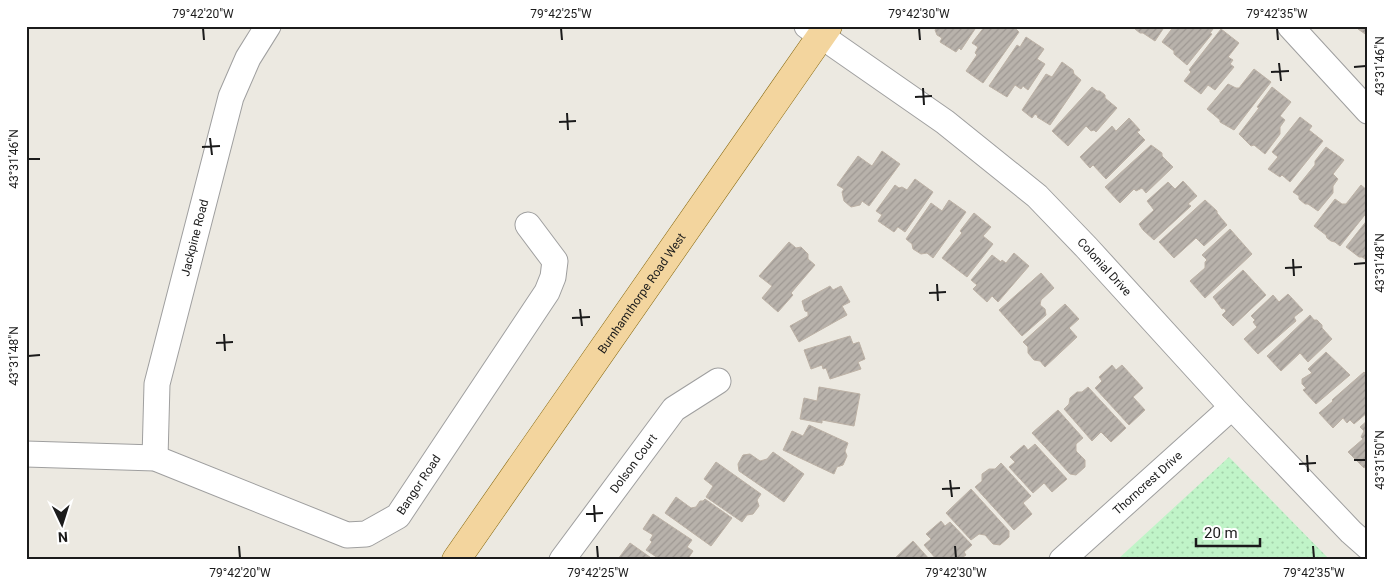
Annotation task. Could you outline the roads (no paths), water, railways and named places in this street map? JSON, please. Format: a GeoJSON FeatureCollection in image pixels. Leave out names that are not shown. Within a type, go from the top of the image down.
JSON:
{"type":"FeatureCollection","features":[{"type":"Feature","properties":{"kind":"main road","name":"Burnhamthorpe Road West"},"geometry":{"type":"LineString","coordinates":[[456,560],[819,30]]}},
{"type":"Feature","properties":{"kind":"street","name":"Jackpine Road"},"geometry":{"type":"LineString","coordinates":[[155,458],[157,384],[231,97],[248,58],[268,26]]}},
{"type":"Feature","properties":{"kind":"street"},"geometry":{"type":"LineString","coordinates":[[1290,26],[1368,111]]}},
{"type":"Feature","properties":{"kind":"street","name":"Colonial Drive"},"geometry":{"type":"LineString","coordinates":[[819,30],[945,122],[1037,196],[1232,407],[1351,532],[1368,547]]}},
{"type":"Feature","properties":{"kind":"street","name":"Bangor Road"},"geometry":{"type":"LineString","coordinates":[[26,454],[155,458],[347,535],[366,534],[398,516],[547,292],[553,277],[555,261],[528,225]]}},
{"type":"Feature","properties":{"kind":"street","name":"Dolson Court"},"geometry":{"type":"LineString","coordinates":[[562,560],[674,409],[718,381]]}},
{"type":"Feature","properties":{"kind":"street","name":"Thorncrest Drive"},"geometry":{"type":"LineString","coordinates":[[1062,560],[1232,407]]}}]}
